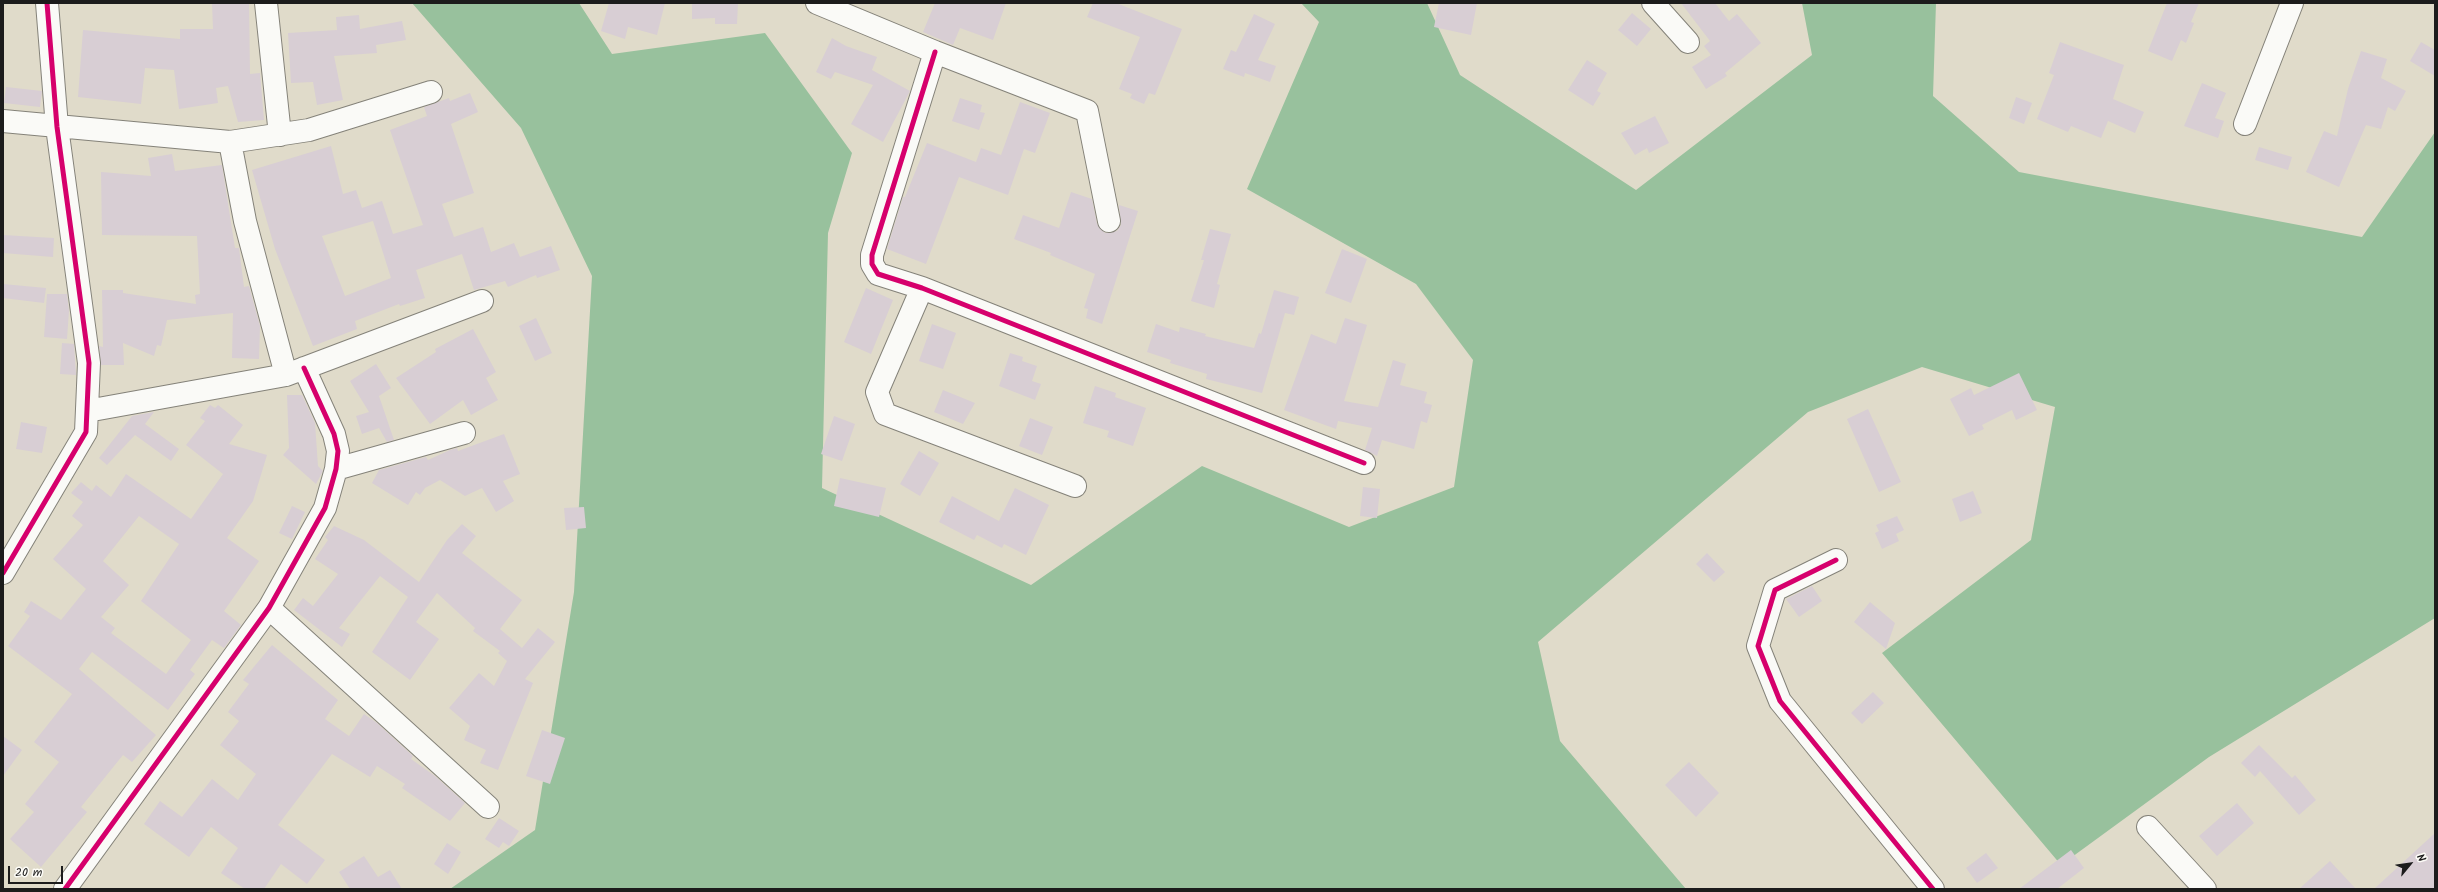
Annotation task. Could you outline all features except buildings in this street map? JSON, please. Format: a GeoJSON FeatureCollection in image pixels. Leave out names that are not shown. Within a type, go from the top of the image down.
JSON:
{"type":"FeatureCollection","features":[{"type":"Feature","properties":{"kind":"street"},"geometry":{"type":"LineString","coordinates":[[3,573],[86,432],[89,363],[57,127],[47,3]]}},
{"type":"Feature","properties":{"kind":"street"},"geometry":{"type":"LineString","coordinates":[[266,3],[280,135]]}},
{"type":"Feature","properties":{"kind":"street"},"geometry":{"type":"LineString","coordinates":[[817,3],[935,52],[1087,111],[1109,221]]}},
{"type":"Feature","properties":{"kind":"street"},"geometry":{"type":"LineString","coordinates":[[1653,3],[1688,42]]}},
{"type":"Feature","properties":{"kind":"street"},"geometry":{"type":"LineString","coordinates":[[2245,124],[2292,3]]}},
{"type":"Feature","properties":{"kind":"street"},"geometry":{"type":"LineString","coordinates":[[935,52],[872,255],[872,264],[878,274],[922,288],[1364,463]]}},
{"type":"Feature","properties":{"kind":"street"},"geometry":{"type":"LineString","coordinates":[[3,121],[230,142],[309,130],[431,92]]}},
{"type":"Feature","properties":{"kind":"street"},"geometry":{"type":"LineString","coordinates":[[65,889],[270,608],[325,508],[336,469],[338,451],[334,434],[295,371],[245,221],[230,142]]}},
{"type":"Feature","properties":{"kind":"street"},"geometry":{"type":"LineString","coordinates":[[922,288],[877,392],[885,414],[1075,486]]}},
{"type":"Feature","properties":{"kind":"street"},"geometry":{"type":"LineString","coordinates":[[87,411],[295,371],[482,301]]}},
{"type":"Feature","properties":{"kind":"street"},"geometry":{"type":"LineString","coordinates":[[336,469],[464,433]]}},
{"type":"Feature","properties":{"kind":"street"},"geometry":{"type":"LineString","coordinates":[[1836,560],[1775,590],[1767,610],[1758,646],[1780,701],[1933,889]]}},
{"type":"Feature","properties":{"kind":"street"},"geometry":{"type":"LineString","coordinates":[[270,608],[488,807]]}},
{"type":"Feature","properties":{"kind":"street"},"geometry":{"type":"LineString","coordinates":[[2148,827],[2205,889]]}},
{"type":"Feature","properties":{"kind":"green space"},"geometry":{"type":"Polygon","coordinates":[[[412,3],[579,3],[612,54],[765,33],[852,153],[828,233],[822,488],[1031,585],[1202,466],[1349,527],[1454,487],[1473,360],[1416,284],[1247,189],[1319,22],[1301,3],[1427,3],[1460,75],[1636,190],[1812,55],[1802,3],[1936,3],[1933,96],[2019,172],[2362,237],[2435,132],[2435,618],[2209,757],[2061,865],[1882,653],[2031,540],[2055,407],[1922,367],[1808,412],[1538,642],[1560,741],[1686,889],[450,889],[535,830],[574,592],[592,276],[521,128],[412,3]]]}},
{"type":"Feature","properties":{"kind":"cycle path"},"geometry":{"type":"LineString","coordinates":[[3,573],[86,432],[89,363],[57,127],[47,3]]}},
{"type":"Feature","properties":{"kind":"cycle path"},"geometry":{"type":"LineString","coordinates":[[935,52],[872,255],[872,264],[878,274],[922,288],[1364,463]]}},
{"type":"Feature","properties":{"kind":"cycle path"},"geometry":{"type":"LineString","coordinates":[[65,889],[269,608],[325,508],[336,469],[338,451],[334,434],[304,368]]}},
{"type":"Feature","properties":{"kind":"cycle path"},"geometry":{"type":"LineString","coordinates":[[1836,560],[1775,590],[1758,646],[1780,701],[1933,889]]}}]}
